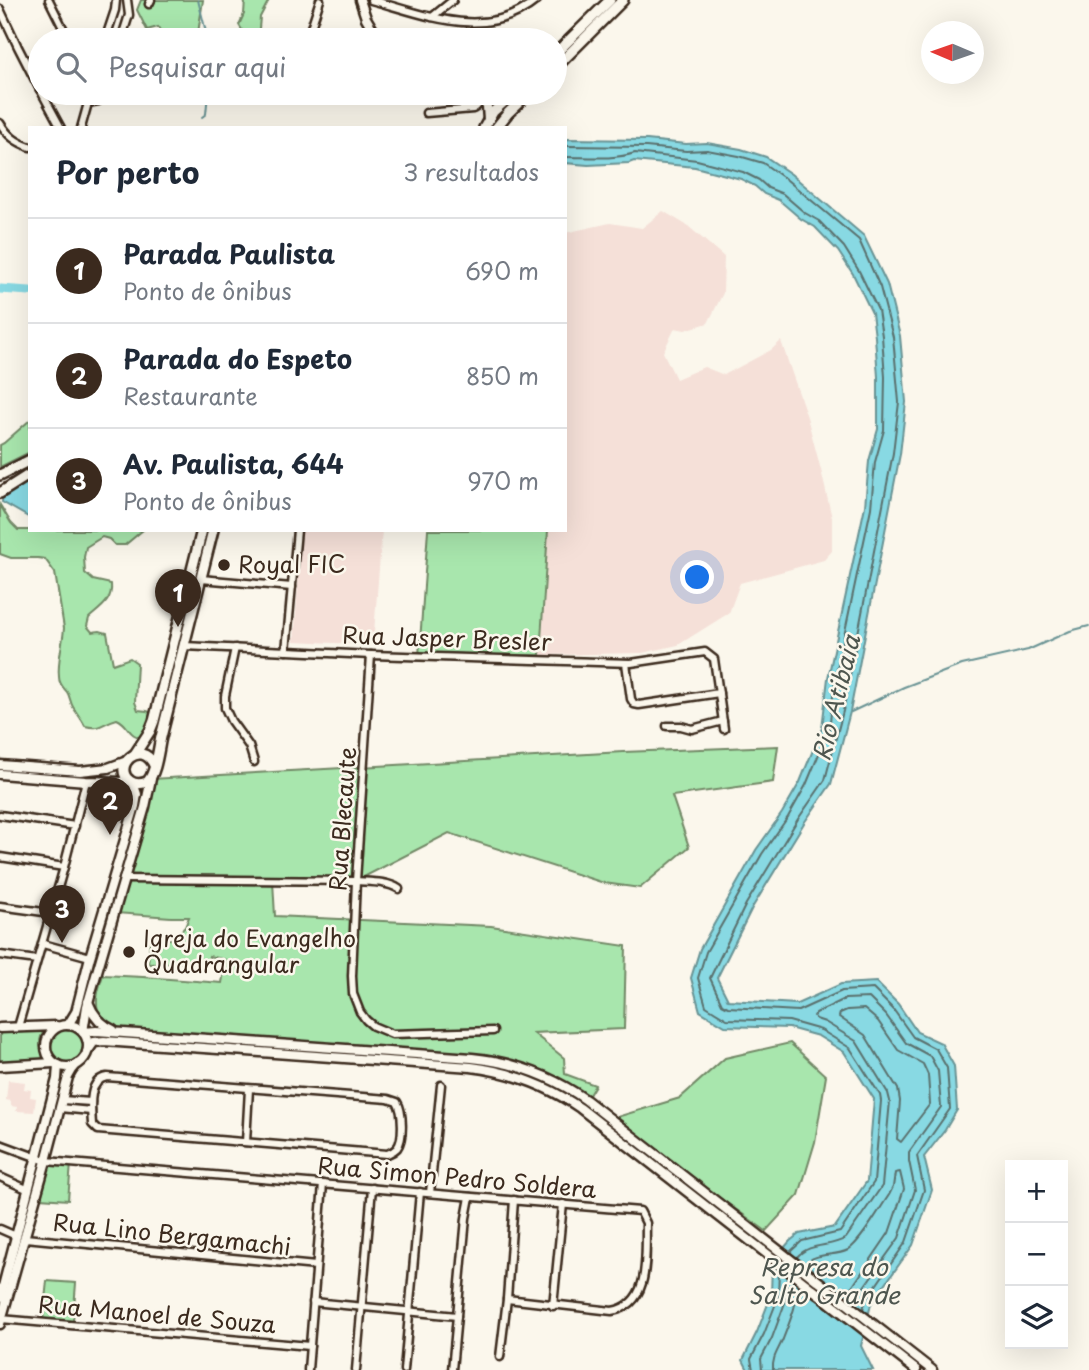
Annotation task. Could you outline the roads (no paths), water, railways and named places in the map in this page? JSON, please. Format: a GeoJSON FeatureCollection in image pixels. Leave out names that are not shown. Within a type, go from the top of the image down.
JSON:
{"type":"FeatureCollection","features":[{"type":"Feature","properties":{"kind":"main road"},"geometry":{"type":"LineString","coordinates":[[360,0],[372,28]]}},
{"type":"Feature","properties":{"kind":"main road"},"geometry":{"type":"LineString","coordinates":[[567,42],[610,0]]}},
{"type":"Feature","properties":{"kind":"main road"},"geometry":{"type":"LineString","coordinates":[[567,56],[623,0]]}},
{"type":"Feature","properties":{"kind":"main road"},"geometry":{"type":"LineString","coordinates":[[486,105],[486,124]]}},
{"type":"Feature","properties":{"kind":"main road"},"geometry":{"type":"LineString","coordinates":[[486,124],[499,105]]}},
{"type":"Feature","properties":{"kind":"main road"},"geometry":{"type":"LineString","coordinates":[[498,126],[516,105]]}},
{"type":"Feature","properties":{"kind":"main road"},"geometry":{"type":"LineString","coordinates":[[0,475],[28,461]]}},
{"type":"Feature","properties":{"kind":"main road"},"geometry":{"type":"LineString","coordinates":[[0,493],[28,475]]}},
{"type":"Feature","properties":{"kind":"main road"},"geometry":{"type":"LineString","coordinates":[[1,1321],[29,1190],[57,1079],[56,1064],[49,1057],[46,1043],[53,1030],[63,1026],[76,1012],[137,799],[125,774],[131,758],[154,721],[201,532]]}},
{"type":"Feature","properties":{"kind":"main road"},"geometry":{"type":"LineString","coordinates":[[83,1032],[88,1002],[145,807],[150,779],[154,773],[213,532]]}},
{"type":"Feature","properties":{"kind":"main road"},"geometry":{"type":"LineString","coordinates":[[0,765],[80,771],[108,768],[141,754],[147,755],[154,765]]}},
{"type":"Feature","properties":{"kind":"main road"},"geometry":{"type":"LineString","coordinates":[[0,774],[142,784],[150,779]]}},
{"type":"Feature","properties":{"kind":"main road"},"geometry":{"type":"LineString","coordinates":[[88,1002],[98,1020],[119,1033]]}},
{"type":"Feature","properties":{"kind":"main road"},"geometry":{"type":"LineString","coordinates":[[0,1028],[76,1027],[83,1032],[88,1044],[87,1052]]}},
{"type":"Feature","properties":{"kind":"main road"},"geometry":{"type":"LineString","coordinates":[[83,1032],[472,1058],[522,1068],[576,1093],[752,1229],[907,1357],[916,1370]]}},
{"type":"Feature","properties":{"kind":"main road"},"geometry":{"type":"LineString","coordinates":[[0,1298],[2,1283],[21,1237],[64,1103],[69,1073],[83,1059],[94,1042],[471,1067],[508,1073],[541,1085],[571,1102],[907,1357],[932,1370]]}},
{"type":"Feature","properties":{"kind":"main road"},"geometry":{"type":"LineString","coordinates":[[0,1066],[56,1064],[69,1067],[77,1064]]}},
{"type":"Feature","properties":{"kind":"main road"},"geometry":{"type":"LineString","coordinates":[[51,1104],[64,1103]]}},
{"type":"Feature","properties":{"kind":"street"},"geometry":{"type":"LineString","coordinates":[[49,0],[63,28]]}},
{"type":"Feature","properties":{"kind":"street"},"geometry":{"type":"LineString","coordinates":[[108,28],[116,0]]}},
{"type":"Feature","properties":{"kind":"street"},"geometry":{"type":"LineString","coordinates":[[125,28],[130,15],[127,0]]}},
{"type":"Feature","properties":{"kind":"street"},"geometry":{"type":"LineString","coordinates":[[311,28],[320,0]]}},
{"type":"Feature","properties":{"kind":"street"},"geometry":{"type":"LineString","coordinates":[[371,0],[432,17],[466,23],[505,19],[537,0]]}},
{"type":"Feature","properties":{"kind":"street"},"geometry":{"type":"LineString","coordinates":[[432,17],[453,0]]}},
{"type":"Feature","properties":{"kind":"street"},"geometry":{"type":"LineString","coordinates":[[0,9],[28,67]]}},
{"type":"Feature","properties":{"kind":"street"},"geometry":{"type":"LineString","coordinates":[[115,10],[121,15],[130,15]]}},
{"type":"Feature","properties":{"kind":"street"},"geometry":{"type":"LineString","coordinates":[[48,105],[60,126]]}},
{"type":"Feature","properties":{"kind":"street"},"geometry":{"type":"LineString","coordinates":[[82,126],[87,105]]}},
{"type":"Feature","properties":{"kind":"street"},"geometry":{"type":"LineString","coordinates":[[426,113],[473,108],[477,105]]}},
{"type":"Feature","properties":{"kind":"street"},"geometry":{"type":"LineString","coordinates":[[0,123],[13,140],[28,146]]}},
{"type":"Feature","properties":{"kind":"street"},"geometry":{"type":"LineString","coordinates":[[286,651],[297,532]]}},
{"type":"Feature","properties":{"kind":"street"},"geometry":{"type":"LineString","coordinates":[[201,579],[292,587]]}},
{"type":"Feature","properties":{"kind":"street","name":"Rua Jasper Bresler"},"geometry":{"type":"LineString","coordinates":[[184,646],[626,663],[707,653],[714,659],[719,693]]}},
{"type":"Feature","properties":{"kind":"street"},"geometry":{"type":"LineString","coordinates":[[235,648],[225,708],[248,746],[254,762]]}},
{"type":"Feature","properties":{"kind":"street","name":"Rua Blecaute"},"geometry":{"type":"LineString","coordinates":[[370,655],[351,987],[356,1003],[366,1020],[392,1034],[493,1031]]}},
{"type":"Feature","properties":{"kind":"street"},"geometry":{"type":"LineString","coordinates":[[626,663],[634,704],[719,693],[723,725],[692,729],[667,726]]}},
{"type":"Feature","properties":{"kind":"street"},"geometry":{"type":"LineString","coordinates":[[18,1027],[86,781]]}},
{"type":"Feature","properties":{"kind":"street"},"geometry":{"type":"LineString","coordinates":[[0,814],[75,826]]}},
{"type":"Feature","properties":{"kind":"street"},"geometry":{"type":"LineString","coordinates":[[0,857],[64,867]]}},
{"type":"Feature","properties":{"kind":"street"},"geometry":{"type":"LineString","coordinates":[[123,879],[356,881],[384,884],[398,889]]}},
{"type":"Feature","properties":{"kind":"street"},"geometry":{"type":"LineString","coordinates":[[0,906],[51,913]]}},
{"type":"Feature","properties":{"kind":"street"},"geometry":{"type":"LineString","coordinates":[[43,944],[90,957]]}},
{"type":"Feature","properties":{"kind":"street"},"geometry":{"type":"LineString","coordinates":[[0,955],[37,960]]}},
{"type":"Feature","properties":{"kind":"street"},"geometry":{"type":"LineString","coordinates":[[100,1078],[249,1089],[388,1099],[397,1102],[402,1126],[400,1144],[387,1154],[98,1130],[92,1124],[92,1102],[96,1082],[100,1078]]}},
{"type":"Feature","properties":{"kind":"street"},"geometry":{"type":"LineString","coordinates":[[430,1193],[441,1085]]}},
{"type":"Feature","properties":{"kind":"street"},"geometry":{"type":"LineString","coordinates":[[246,1142],[249,1089]]}},
{"type":"Feature","properties":{"kind":"street"},"geometry":{"type":"LineString","coordinates":[[64,1103],[92,1102]]}},
{"type":"Feature","properties":{"kind":"street"},"geometry":{"type":"LineString","coordinates":[[64,1103],[69,1110],[91,1111]]}},
{"type":"Feature","properties":{"kind":"street","name":"Rua Simon Pedro Soldera"},"geometry":{"type":"LineString","coordinates":[[0,1144],[46,1161],[640,1211],[646,1223],[642,1288],[628,1305],[612,1311],[507,1299]]}},
{"type":"Feature","properties":{"kind":"street"},"geometry":{"type":"LineString","coordinates":[[0,1177],[29,1190]]}},
{"type":"Feature","properties":{"kind":"street"},"geometry":{"type":"LineString","coordinates":[[307,1370],[323,1184]]}},
{"type":"Feature","properties":{"kind":"street"},"geometry":{"type":"LineString","coordinates":[[356,1370],[372,1188]]}},
{"type":"Feature","properties":{"kind":"street"},"geometry":{"type":"LineString","coordinates":[[404,1370],[420,1192]]}},
{"type":"Feature","properties":{"kind":"street"},"geometry":{"type":"LineString","coordinates":[[452,1370],[470,1197]]}},
{"type":"Feature","properties":{"kind":"street"},"geometry":{"type":"LineString","coordinates":[[500,1357],[514,1200]]}},
{"type":"Feature","properties":{"kind":"street"},"geometry":{"type":"LineString","coordinates":[[553,1306],[563,1205]]}},
{"type":"Feature","properties":{"kind":"street","name":"Rua Lino Bergamachi"},"geometry":{"type":"LineString","coordinates":[[0,1229],[21,1237],[316,1266]]}},
{"type":"Feature","properties":{"kind":"street"},"geometry":{"type":"LineString","coordinates":[[313,1302],[457,1316]]}},
{"type":"Feature","properties":{"kind":"street","name":"Rua Manoel de Souza"},"geometry":{"type":"LineString","coordinates":[[1,1321],[310,1346]]}},
{"type":"Feature","properties":{"kind":"water","name":"Represa do Salto Grande"},"geometry":{"type":"Polygon","coordinates":[[[567,139],[707,143],[766,157],[791,174],[864,236],[887,284],[900,336],[906,402],[900,454],[850,712],[831,784],[752,908],[717,978],[728,1000],[797,1004],[841,984],[876,982],[898,1004],[917,1032],[941,1043],[954,1066],[957,1110],[924,1157],[932,1190],[913,1245],[871,1304],[861,1346],[873,1370],[748,1370],[743,1360],[771,1296],[772,1262],[799,1234],[835,1227],[867,1181],[874,1099],[844,1052],[818,1036],[789,1028],[725,1026],[700,1011],[691,978],[700,949],[756,850],[800,782],[822,728],[828,678],[865,506],[869,461],[878,429],[878,377],[872,313],[838,251],[815,227],[755,186],[741,179],[695,167],[634,161],[588,165],[567,163],[567,139]]]}},
{"type":"Feature","properties":{"kind":"water"},"geometry":{"type":"Polygon","coordinates":[[[28,481],[28,517],[2,502],[3,494],[28,481]]]}},
{"type":"Feature","properties":{"kind":"waterway"},"geometry":{"type":"LineString","coordinates":[[198,0],[205,28]]}},
{"type":"Feature","properties":{"kind":"waterway"},"geometry":{"type":"LineString","coordinates":[[202,117],[206,114],[207,105]]}},
{"type":"Feature","properties":{"kind":"waterway","name":"Rio Atibaia"},"geometry":{"type":"LineString","coordinates":[[0,289],[28,291]]}},
{"type":"Feature","properties":{"kind":"waterway"},"geometry":{"type":"LineString","coordinates":[[851,712],[904,687],[962,665],[1028,650],[1070,631],[1089,626]]}},
{"type":"Feature","properties":{"kind":"place","name":"Royal FIC"},"geometry":{"type":"Point","coordinates":[224,565]}},
{"type":"Feature","properties":{"kind":"place","name":"Parada Paulista"},"geometry":{"type":"Point","coordinates":[178,627]}},
{"type":"Feature","properties":{"kind":"place","name":"Parada do Espeto"},"geometry":{"type":"Point","coordinates":[110,835]}},
{"type":"Feature","properties":{"kind":"place","name":"Av. Paulista, 644"},"geometry":{"type":"Point","coordinates":[62,943]}},
{"type":"Feature","properties":{"kind":"place","name":"Igreja do Evangelho Quadrangular"},"geometry":{"type":"Point","coordinates":[129,952]}}]}
